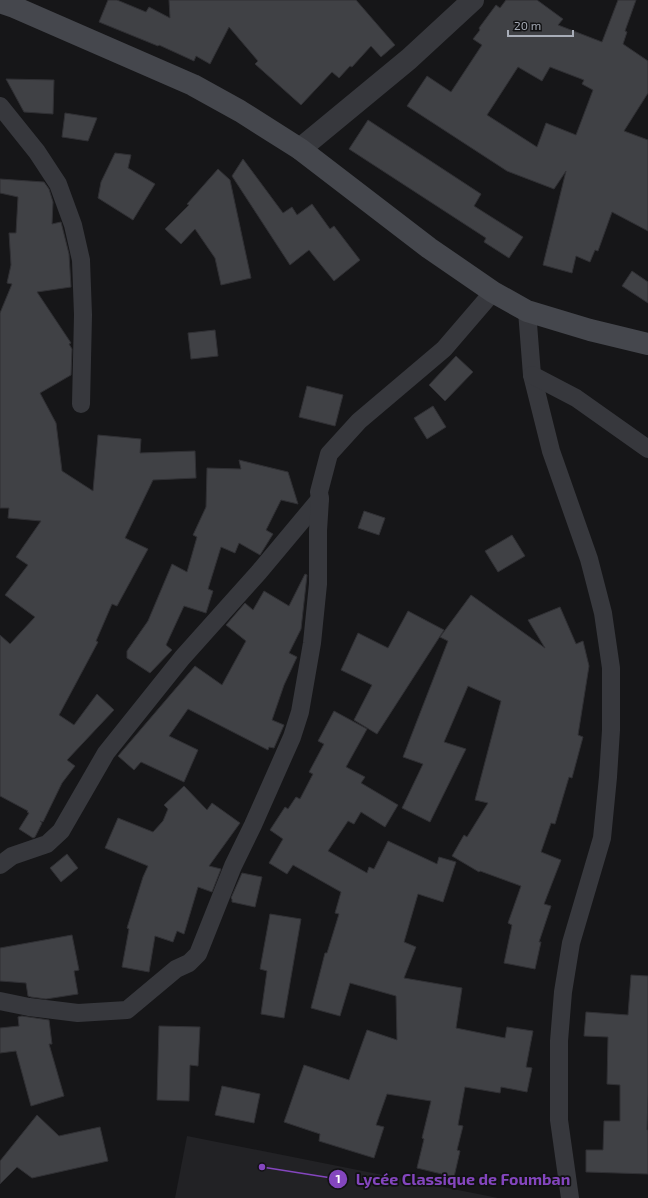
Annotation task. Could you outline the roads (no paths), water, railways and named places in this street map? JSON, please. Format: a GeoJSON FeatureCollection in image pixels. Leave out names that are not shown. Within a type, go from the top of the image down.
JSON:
{"type":"FeatureCollection","features":[{"type":"Feature","properties":{"kind":"main road"},"geometry":{"type":"LineString","coordinates":[[0,2],[193,85],[240,111],[300,149],[429,248],[494,292],[527,311],[590,330],[646,341]]}},
{"type":"Feature","properties":{"kind":"street"},"geometry":{"type":"LineString","coordinates":[[300,149],[409,60],[473,0]]}},
{"type":"Feature","properties":{"kind":"street"},"geometry":{"type":"LineString","coordinates":[[0,106],[37,152],[58,184],[73,225],[81,268],[83,315],[81,404]]}},
{"type":"Feature","properties":{"kind":"street"},"geometry":{"type":"LineString","coordinates":[[0,1001],[29,1007],[78,1013],[127,1010],[176,969],[189,963],[198,954],[233,866],[292,737],[300,712],[312,644],[318,584],[319,492],[329,454],[359,421],[444,349],[494,292]]}},
{"type":"Feature","properties":{"kind":"street"},"geometry":{"type":"LineString","coordinates":[[527,311],[532,375],[551,451],[589,559],[604,613],[611,668],[611,730],[602,838],[571,943],[563,992],[559,1041],[559,1120],[570,1198]]}},
{"type":"Feature","properties":{"kind":"street"},"geometry":{"type":"LineString","coordinates":[[532,375],[576,398],[648,449]]}},
{"type":"Feature","properties":{"kind":"street"},"geometry":{"type":"LineString","coordinates":[[0,865],[12,856],[47,844],[61,831],[106,753],[182,658],[259,572],[320,499]]}},
{"type":"Feature","properties":{"kind":"place","name":"Lycée Classique de Foumban"},"geometry":{"type":"Point","coordinates":[262,1167]}}]}
